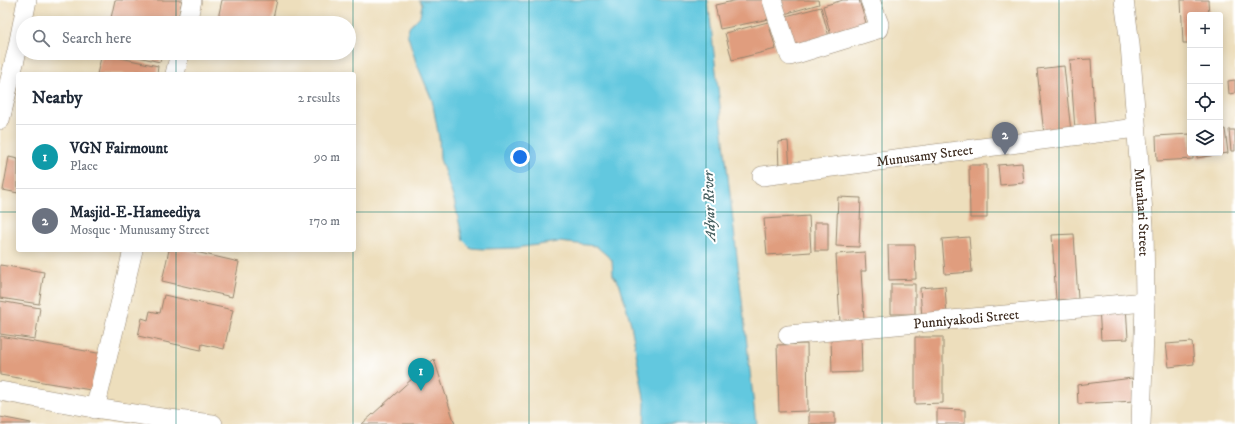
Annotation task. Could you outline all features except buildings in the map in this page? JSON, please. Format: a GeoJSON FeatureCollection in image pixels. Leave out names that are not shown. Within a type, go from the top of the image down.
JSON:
{"type":"FeatureCollection","features":[{"type":"Feature","properties":{"kind":"street"},"geometry":{"type":"LineString","coordinates":[[24,16],[27,0]]}},
{"type":"Feature","properties":{"kind":"street"},"geometry":{"type":"LineString","coordinates":[[189,16],[192,0]]}},
{"type":"Feature","properties":{"kind":"street"},"geometry":{"type":"LineString","coordinates":[[772,0],[790,56],[878,29],[878,24],[870,0]]}},
{"type":"Feature","properties":{"kind":"street","name":"Murahari Street"},"geometry":{"type":"LineString","coordinates":[[1124,0],[1130,44],[1144,226],[1145,302],[1141,424]]}},
{"type":"Feature","properties":{"kind":"street"},"geometry":{"type":"LineString","coordinates":[[0,120],[16,55]]}},
{"type":"Feature","properties":{"kind":"street"},"geometry":{"type":"LineString","coordinates":[[175,72],[178,60]]}},
{"type":"Feature","properties":{"kind":"street","name":"Munusamy Street"},"geometry":{"type":"LineString","coordinates":[[762,176],[1136,128]]}},
{"type":"Feature","properties":{"kind":"street"},"geometry":{"type":"LineString","coordinates":[[95,409],[133,252]]}},
{"type":"Feature","properties":{"kind":"street","name":"Punniyakodi Street"},"geometry":{"type":"LineString","coordinates":[[788,335],[1145,302]]}},
{"type":"Feature","properties":{"kind":"street"},"geometry":{"type":"LineString","coordinates":[[0,391],[95,409],[168,420],[213,424]]}},
{"type":"Feature","properties":{"kind":"water","name":"Adyar River"},"geometry":{"type":"Polygon","coordinates":[[[419,0],[708,0],[756,424],[644,424],[645,404],[631,324],[620,285],[613,275],[612,260],[596,246],[559,242],[515,248],[484,249],[471,248],[463,240],[454,200],[440,159],[439,138],[432,100],[416,62],[407,33],[410,26],[420,16],[422,4],[419,0]]]}},
{"type":"Feature","properties":{"kind":"place","name":"Masjid-E-Hameediya"},"geometry":{"type":"Point","coordinates":[1005,155]}},
{"type":"Feature","properties":{"kind":"place","name":"VGN Fairmount"},"geometry":{"type":"Point","coordinates":[421,391]}}]}
